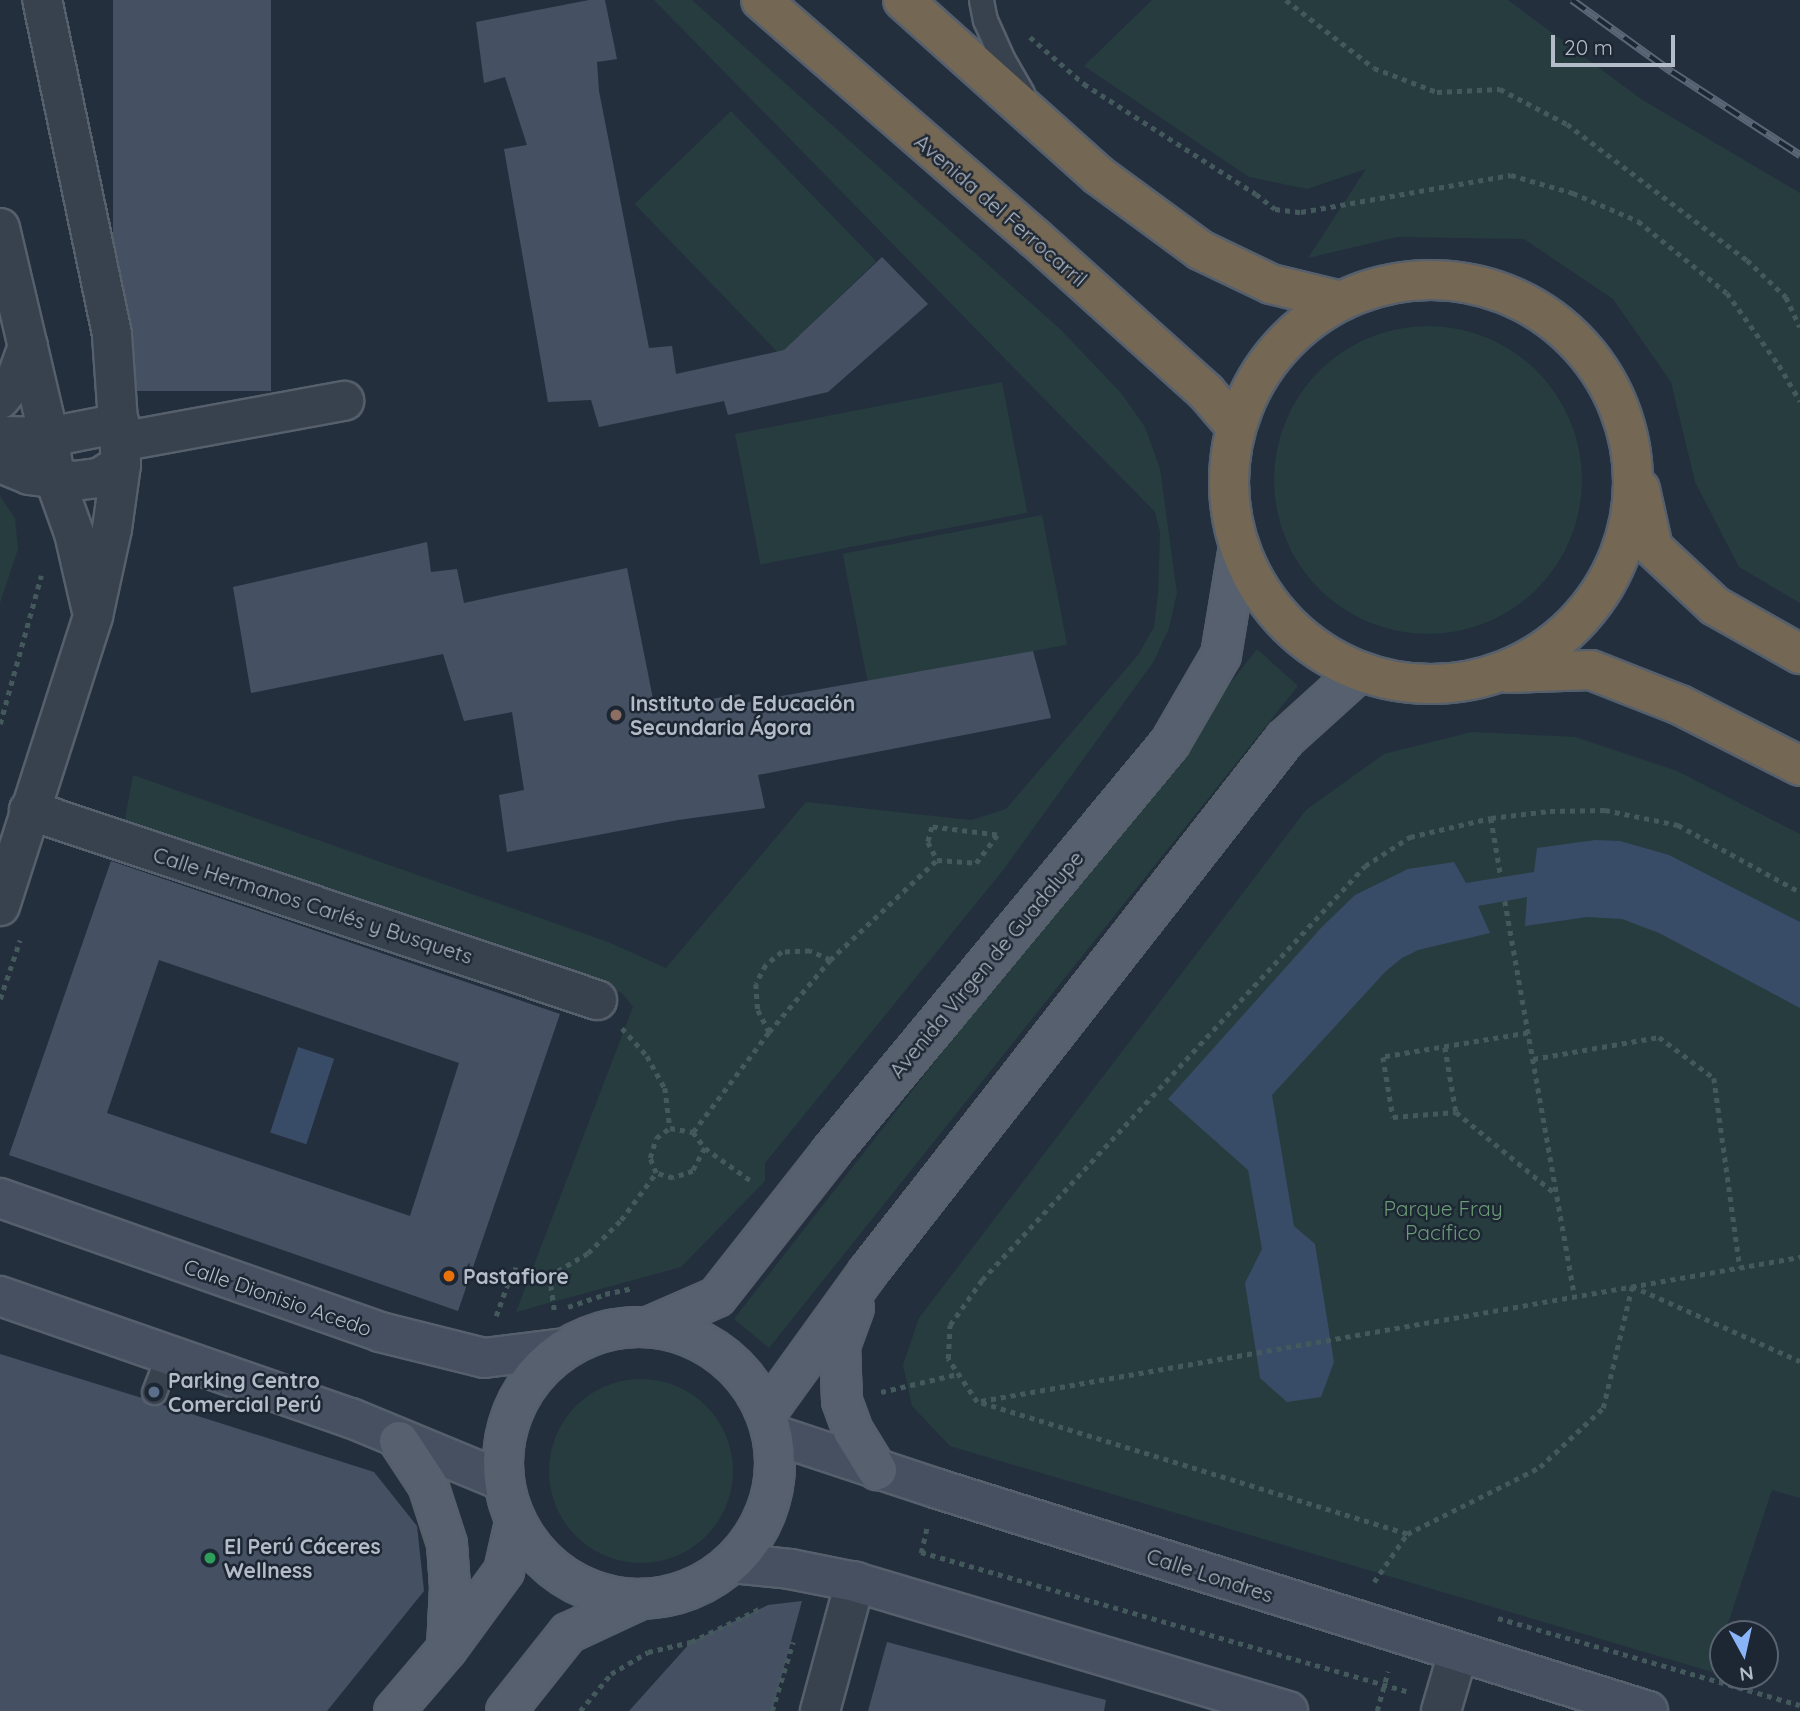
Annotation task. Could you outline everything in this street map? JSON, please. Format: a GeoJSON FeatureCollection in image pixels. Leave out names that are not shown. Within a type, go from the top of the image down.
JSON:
{"type":"FeatureCollection","features":[{"type":"Feature","properties":{"kind":"highway","name":"Avenida del Ferrocarril"},"geometry":{"type":"LineString","coordinates":[[761,0],[1053,254],[1206,392],[1236,427]]}},
{"type":"Feature","properties":{"kind":"highway"},"geometry":{"type":"LineString","coordinates":[[903,0],[1098,175],[1200,250],[1271,284],[1341,301]]}},
{"type":"Feature","properties":{"kind":"highway"},"geometry":{"type":"LineString","coordinates":[[1800,654],[1715,606],[1653,548],[1630,440],[1606,379],[1581,345],[1539,310],[1492,289],[1451,281],[1411,281],[1373,288],[1341,301],[1293,334],[1269,361],[1249,392],[1236,427],[1228,481],[1231,518],[1238,546],[1262,594],[1289,627],[1312,646],[1359,672],[1409,683],[1436,685],[1496,674],[1591,670],[1680,705],[1800,766]]}},
{"type":"Feature","properties":{"kind":"highway"},"geometry":{"type":"LineString","coordinates":[[1496,674],[1534,656],[1567,632],[1598,596],[1620,555],[1633,501],[1630,440]]}},
{"type":"Feature","properties":{"kind":"main road","name":"Avenida Virgen de Guadalupe"},"geometry":{"type":"LineString","coordinates":[[651,1326],[717,1297],[831,1152],[1170,743],[1221,655],[1238,546]]}},
{"type":"Feature","properties":{"kind":"main road"},"geometry":{"type":"LineString","coordinates":[[771,1423],[868,1272],[1284,739],[1359,672]]}},
{"type":"Feature","properties":{"kind":"main road","name":"Calle Dionisio Acedo"},"geometry":{"type":"LineString","coordinates":[[0,1198],[380,1332],[484,1358],[553,1333]]}},
{"type":"Feature","properties":{"kind":"main road"},"geometry":{"type":"LineString","coordinates":[[868,1272],[840,1346],[839,1372],[842,1401],[853,1431],[877,1470]]}},
{"type":"Feature","properties":{"kind":"main road"},"geometry":{"type":"LineString","coordinates":[[0,1296],[351,1418],[399,1441],[503,1481]]}},
{"type":"Feature","properties":{"kind":"main road"},"geometry":{"type":"LineString","coordinates":[[651,1326],[688,1334],[721,1353],[748,1379],[771,1423],[777,1465],[774,1490],[759,1530],[732,1563],[695,1587],[674,1595],[641,1599],[603,1594],[567,1579],[537,1554],[515,1522],[503,1481],[503,1443],[514,1406],[535,1373],[553,1333],[651,1326]]}},
{"type":"Feature","properties":{"kind":"main road","name":"Calle Londres"},"geometry":{"type":"LineString","coordinates":[[771,1423],[877,1470],[1648,1711]]}},
{"type":"Feature","properties":{"kind":"main road"},"geometry":{"type":"LineString","coordinates":[[399,1441],[428,1485],[447,1544],[450,1587],[447,1649]]}},
{"type":"Feature","properties":{"kind":"main road"},"geometry":{"type":"LineString","coordinates":[[394,1711],[447,1649],[504,1571],[515,1522]]}},
{"type":"Feature","properties":{"kind":"main road"},"geometry":{"type":"LineString","coordinates":[[732,1563],[790,1569],[855,1583],[1288,1711]]}},
{"type":"Feature","properties":{"kind":"main road"},"geometry":{"type":"LineString","coordinates":[[506,1711],[568,1633],[641,1599]]}},
{"type":"Feature","properties":{"kind":"street"},"geometry":{"type":"LineString","coordinates":[[0,906],[93,616],[112,529],[120,443],[112,334],[42,0]]}},
{"type":"Feature","properties":{"kind":"street"},"geometry":{"type":"LineString","coordinates":[[0,228],[49,437],[55,480],[74,533],[93,616]]}},
{"type":"Feature","properties":{"kind":"street"},"geometry":{"type":"LineString","coordinates":[[0,400],[16,379],[28,346]]}},
{"type":"Feature","properties":{"kind":"street"},"geometry":{"type":"LineString","coordinates":[[0,436],[120,443],[344,401]]}},
{"type":"Feature","properties":{"kind":"street"},"geometry":{"type":"LineString","coordinates":[[0,463],[29,475],[55,480],[99,478],[120,443]]}},
{"type":"Feature","properties":{"kind":"street","name":"Calle Hermanos Carlés y Busquets"},"geometry":{"type":"LineString","coordinates":[[29,810],[597,1000]]}},
{"type":"Feature","properties":{"kind":"street"},"geometry":{"type":"LineString","coordinates":[[820,1711],[855,1583]]}},
{"type":"Feature","properties":{"kind":"street"},"geometry":{"type":"LineString","coordinates":[[1441,1711],[1458,1653]]}},
{"type":"Feature","properties":{"kind":"lane"},"geometry":{"type":"LineString","coordinates":[[981,0],[985,20],[1003,61],[1044,128]]}},
{"type":"Feature","properties":{"kind":"lane"},"geometry":{"type":"LineString","coordinates":[[154,1392],[169,1353]]}},
{"type":"Feature","properties":{"kind":"path"},"geometry":{"type":"LineString","coordinates":[[1286,0],[1374,68],[1437,92],[1500,89],[1567,124],[1747,260],[1786,298],[1800,327]]}},
{"type":"Feature","properties":{"kind":"path"},"geometry":{"type":"LineString","coordinates":[[1023,31],[1084,84],[1256,194],[1275,209],[1301,212],[1511,175],[1573,192],[1638,221],[1727,293],[1779,365],[1800,401]]}},
{"type":"Feature","properties":{"kind":"path"},"geometry":{"type":"LineString","coordinates":[[0,724],[44,564]]}},
{"type":"Feature","properties":{"kind":"path"},"geometry":{"type":"LineString","coordinates":[[0,696],[7,698]]}},
{"type":"Feature","properties":{"kind":"path"},"geometry":{"type":"LineString","coordinates":[[1407,1534],[977,1402],[948,1359],[950,1325],[982,1280],[1365,866],[1410,837],[1490,818],[1550,811],[1605,810],[1678,825],[1800,892]]}},
{"type":"Feature","properties":{"kind":"path"},"geometry":{"type":"LineString","coordinates":[[1490,818],[1501,877]]}},
{"type":"Feature","properties":{"kind":"path"},"geometry":{"type":"LineString","coordinates":[[692,1132],[769,1032],[830,960],[937,860],[976,863],[997,835],[932,827],[928,842],[937,860]]}},
{"type":"Feature","properties":{"kind":"path"},"geometry":{"type":"LineString","coordinates":[[1505,901],[1574,1296]]}},
{"type":"Feature","properties":{"kind":"path"},"geometry":{"type":"LineString","coordinates":[[769,1032],[758,1010],[756,984],[766,965],[782,952],[810,951],[830,960]]}},
{"type":"Feature","properties":{"kind":"path"},"geometry":{"type":"LineString","coordinates":[[597,1000],[647,1056],[665,1088],[670,1128]]}},
{"type":"Feature","properties":{"kind":"path"},"geometry":{"type":"LineString","coordinates":[[1456,1112],[1393,1117],[1383,1057],[1528,1033]]}},
{"type":"Feature","properties":{"kind":"path"},"geometry":{"type":"LineString","coordinates":[[1532,1059],[1659,1037],[1714,1078],[1740,1267]]}},
{"type":"Feature","properties":{"kind":"path"},"geometry":{"type":"LineString","coordinates":[[1445,1047],[1456,1112],[1556,1194]]}},
{"type":"Feature","properties":{"kind":"path"},"geometry":{"type":"LineString","coordinates":[[656,1173],[650,1158],[656,1138],[670,1128],[692,1132],[705,1148],[766,1190]]}},
{"type":"Feature","properties":{"kind":"path"},"geometry":{"type":"LineString","coordinates":[[656,1173],[673,1178],[693,1171],[705,1148]]}},
{"type":"Feature","properties":{"kind":"path"},"geometry":{"type":"LineString","coordinates":[[495,1318],[513,1269],[549,1276],[588,1253],[621,1220],[656,1173]]}},
{"type":"Feature","properties":{"kind":"path"},"geometry":{"type":"LineString","coordinates":[[977,1402],[1800,1256]]}},
{"type":"Feature","properties":{"kind":"path"},"geometry":{"type":"LineString","coordinates":[[549,1276],[554,1312],[553,1333]]}},
{"type":"Feature","properties":{"kind":"path"},"geometry":{"type":"LineString","coordinates":[[554,1312],[605,1294],[644,1286]]}},
{"type":"Feature","properties":{"kind":"path"},"geometry":{"type":"LineString","coordinates":[[1632,1286],[1800,1361]]}},
{"type":"Feature","properties":{"kind":"path"},"geometry":{"type":"LineString","coordinates":[[1374,1582],[1407,1534],[1540,1467],[1603,1408],[1632,1286]]}},
{"type":"Feature","properties":{"kind":"path"},"geometry":{"type":"LineString","coordinates":[[871,1395],[958,1374]]}},
{"type":"Feature","properties":{"kind":"path"},"geometry":{"type":"LineString","coordinates":[[917,1563],[929,1521]]}},
{"type":"Feature","properties":{"kind":"path"},"geometry":{"type":"LineString","coordinates":[[921,1552],[1407,1691]]}},
{"type":"Feature","properties":{"kind":"path"},"geometry":{"type":"LineString","coordinates":[[580,1711],[611,1674],[648,1652],[691,1642],[768,1605]]}},
{"type":"Feature","properties":{"kind":"path"},"geometry":{"type":"LineString","coordinates":[[1377,1711],[1390,1662]]}},
{"type":"Feature","properties":{"kind":"green space"},"geometry":{"type":"Polygon","coordinates":[[[654,0],[692,0],[1060,329],[1121,393],[1145,427],[1160,469],[1177,593],[1169,628],[1154,661],[1004,869],[765,1163],[765,1181],[681,1267],[516,1312],[633,1007],[622,993],[124,825],[133,775],[608,942],[666,968],[806,802],[971,820],[1006,809],[1138,655],[1154,627],[1158,592],[1160,532],[1155,512],[654,0]]]}},
{"type":"Feature","properties":{"kind":"green space"},"geometry":{"type":"Polygon","coordinates":[[[1152,0],[1508,0],[1641,99],[1800,193],[1800,603],[1739,567],[1695,482],[1671,382],[1613,299],[1524,239],[1397,237],[1308,258],[1366,169],[1307,189],[1249,177],[1084,66],[1152,0]]]}},
{"type":"Feature","properties":{"kind":"green space"},"geometry":{"type":"Polygon","coordinates":[[[731,111],[876,261],[780,354],[635,204],[731,111]]]}},
{"type":"Feature","properties":{"kind":"green space"},"geometry":{"type":"Polygon","coordinates":[[[1428,326],[1473,332],[1501,344],[1537,371],[1564,407],[1576,435],[1582,480],[1576,525],[1564,553],[1537,589],[1501,616],[1473,628],[1428,634],[1383,628],[1355,616],[1319,589],[1292,553],[1280,525],[1274,480],[1280,435],[1292,407],[1319,371],[1355,344],[1383,332],[1428,326]]]}},
{"type":"Feature","properties":{"kind":"green space"},"geometry":{"type":"Polygon","coordinates":[[[1002,382],[1027,513],[760,564],[735,434],[1002,382]]]}},
{"type":"Feature","properties":{"kind":"green space"},"geometry":{"type":"Polygon","coordinates":[[[0,496],[15,518],[18,549],[0,603],[0,496]]]}},
{"type":"Feature","properties":{"kind":"green space"},"geometry":{"type":"Polygon","coordinates":[[[1042,515],[1067,645],[868,683],[843,554],[1042,515]]]}},
{"type":"Feature","properties":{"kind":"green space"},"geometry":{"type":"Polygon","coordinates":[[[1257,649],[1298,686],[769,1348],[734,1319],[1257,649]]]}},
{"type":"Feature","properties":{"kind":"green space","name":"Parque Fray Pacífico"},"geometry":{"type":"Polygon","coordinates":[[[1472,732],[1575,737],[1677,771],[1800,834],[1800,1498],[1772,1490],[1729,1620],[1709,1620],[1709,1671],[950,1446],[912,1406],[903,1365],[919,1318],[1306,810],[1384,754],[1472,732]]]}},
{"type":"Feature","properties":{"kind":"green space"},"geometry":{"type":"Polygon","coordinates":[[[641,1379],[676,1386],[706,1406],[726,1436],[733,1471],[726,1506],[706,1536],[676,1556],[641,1563],[606,1556],[576,1536],[556,1506],[549,1471],[556,1436],[576,1406],[606,1386],[641,1379]]]}},
{"type":"Feature","properties":{"kind":"water"},"geometry":{"type":"Polygon","coordinates":[[[1595,840],[1620,841],[1669,855],[1800,922],[1800,1008],[1659,933],[1622,919],[1587,917],[1525,926],[1527,897],[1478,906],[1490,933],[1418,950],[1402,958],[1386,971],[1272,1095],[1294,1226],[1315,1244],[1334,1362],[1321,1397],[1287,1402],[1260,1378],[1245,1283],[1262,1249],[1248,1170],[1168,1099],[1321,928],[1355,895],[1408,869],[1454,862],[1466,883],[1534,872],[1537,848],[1595,840]]]}},
{"type":"Feature","properties":{"kind":"water"},"geometry":{"type":"Polygon","coordinates":[[[298,1047],[334,1059],[306,1144],[270,1133],[298,1047]]]}},
{"type":"Feature","properties":{"kind":"building"},"geometry":{"type":"Polygon","coordinates":[[[113,0],[271,0],[271,391],[113,391],[113,0]]]}},
{"type":"Feature","properties":{"kind":"building"},"geometry":{"type":"Polygon","coordinates":[[[589,0],[605,0],[617,59],[597,62],[599,91],[649,348],[672,346],[676,374],[784,350],[882,257],[928,304],[828,392],[728,415],[724,401],[599,427],[591,400],[548,402],[504,149],[527,145],[505,77],[484,83],[476,22],[589,0]]]}},
{"type":"Feature","properties":{"kind":"building"},"geometry":{"type":"Polygon","coordinates":[[[427,542],[431,572],[457,569],[464,603],[627,568],[655,709],[740,694],[742,703],[1033,651],[1051,718],[758,775],[765,808],[678,820],[507,852],[499,795],[524,790],[512,712],[464,721],[443,654],[251,693],[233,587],[427,542]]]}},
{"type":"Feature","properties":{"kind":"building"},"geometry":{"type":"Polygon","coordinates":[[[111,861],[560,1014],[458,1311],[9,1155],[111,861]],[[159,960],[107,1113],[410,1216],[459,1063],[159,960]]]}},
{"type":"Feature","properties":{"kind":"building","name":"El Perú Cáceres Wellness"},"geometry":{"type":"Polygon","coordinates":[[[0,1354],[142,1398],[150,1405],[160,1404],[374,1472],[417,1526],[424,1591],[327,1711],[0,1711],[0,1354]]]}},
{"type":"Feature","properties":{"kind":"building"},"geometry":{"type":"Polygon","coordinates":[[[802,1601],[772,1711],[629,1711],[691,1642],[768,1605],[802,1601]]]}},
{"type":"Feature","properties":{"kind":"building"},"geometry":{"type":"Polygon","coordinates":[[[887,1642],[1106,1700],[1104,1711],[868,1711],[887,1642]]]}},
{"type":"Feature","properties":{"kind":"railway"},"geometry":{"type":"LineString","coordinates":[[1572,0],[1672,72],[1800,155]]}},
{"type":"Feature","properties":{"kind":"place","name":"Instituto de Educación Secundaria Ágora"},"geometry":{"type":"Point","coordinates":[616,715]}},
{"type":"Feature","properties":{"kind":"place","name":"Pastafiore"},"geometry":{"type":"Point","coordinates":[449,1276]}},
{"type":"Feature","properties":{"kind":"place","name":"Parking Centro Comercial Perú"},"geometry":{"type":"Point","coordinates":[154,1392]}},
{"type":"Feature","properties":{"kind":"place","name":"El Perú Cáceres Wellness"},"geometry":{"type":"Point","coordinates":[210,1558]}}]}
